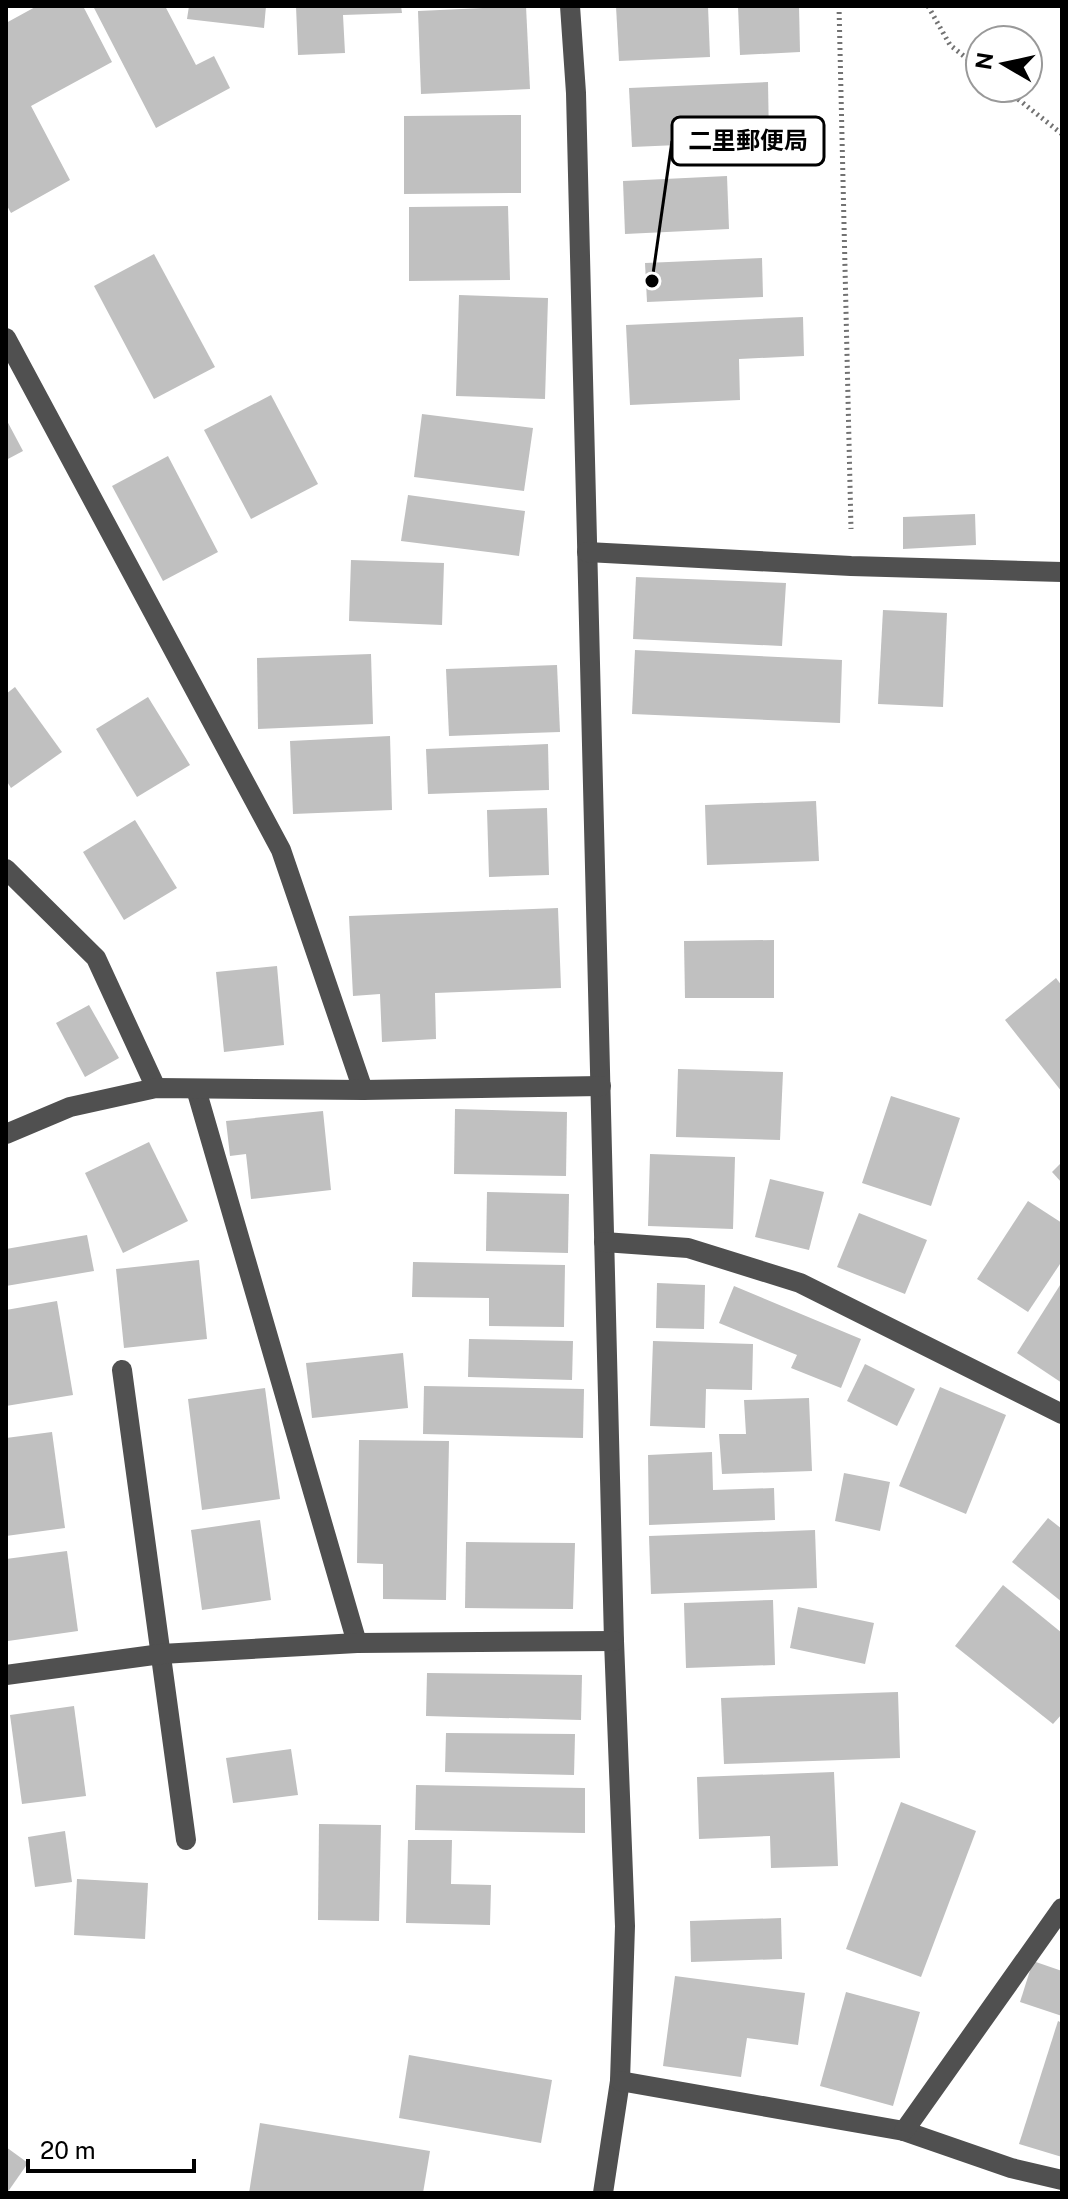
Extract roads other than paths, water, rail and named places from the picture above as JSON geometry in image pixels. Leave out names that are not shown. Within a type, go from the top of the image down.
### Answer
[{"type":"street","points":[[570,6],[576,93],[614,1641],[625,1926],[620,2081],[603,2193]]},
{"type":"street","points":[[6,338],[281,850],[363,1090]]},
{"type":"street","points":[[587,552],[851,566],[1062,572]]},
{"type":"street","points":[[6,869],[96,958],[156,1088]]},
{"type":"street","points":[[6,1134],[70,1107],[156,1088],[363,1090],[601,1086]]},
{"type":"street","points":[[196,1089],[357,1643]]},
{"type":"street","points":[[604,1242],[688,1248],[800,1283],[1062,1414]]},
{"type":"street","points":[[122,1370],[186,1840]]},
{"type":"street","points":[[6,1675],[161,1654],[357,1643],[614,1641]]},
{"type":"street","points":[[904,2131],[1062,1908]]},
{"type":"street","points":[[620,2081],[904,2131],[1011,2168],[1062,2180]]},
{"type":"place","name":"二里郵便局","points":[[652,281]]}]
